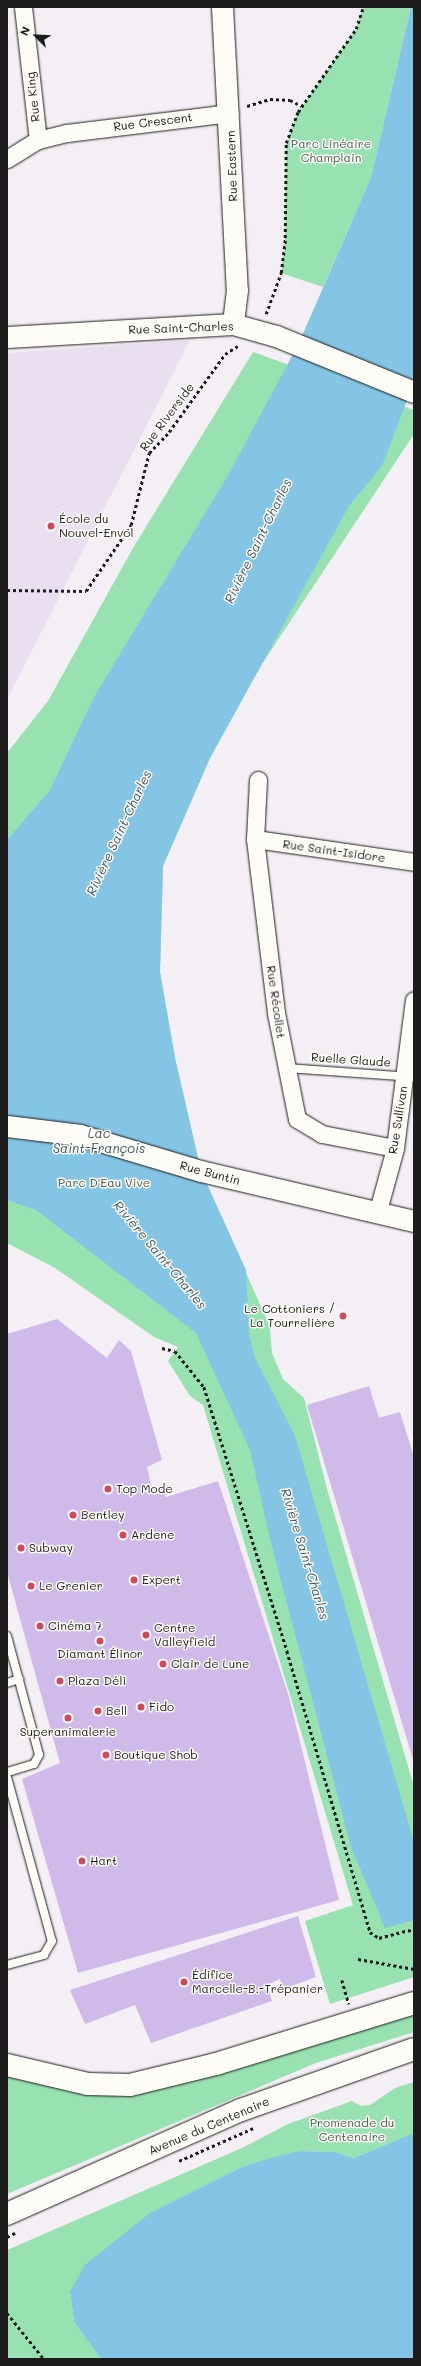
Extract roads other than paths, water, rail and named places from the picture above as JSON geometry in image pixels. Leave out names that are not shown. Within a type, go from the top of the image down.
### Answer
[{"type":"main road","points":[[7,2065],[88,2084],[130,2085],[216,2064],[414,2003]]},
{"type":"main road","name":"Avenue du Centenaire","points":[[7,2214],[241,2110],[414,2048]]},
{"type":"street","name":"Rue King","points":[[23,7],[38,140]]},
{"type":"street","name":"Rue Eastern","points":[[222,7],[230,113],[237,290],[233,324]]},
{"type":"street","name":"Rue Crescent","points":[[7,159],[38,140],[67,133],[230,113]]},
{"type":"street","name":"Rue Saint-Charles","points":[[7,337],[233,324],[268,333],[414,392]]},
{"type":"street","name":"Rue Récollet","points":[[258,780],[255,839],[276,1013],[294,1111],[304,1126],[322,1134],[395,1148]]},
{"type":"street","name":"Rue Saint-Isidore","points":[[255,839],[414,862]]},
{"type":"street","name":"Rue Sullivan","points":[[377,1214],[395,1148],[409,1077],[414,1000]]},
{"type":"street","name":"Rue Buntin","points":[[7,1126],[80,1135],[201,1171],[377,1214],[414,1221]]},
{"type":"lane","name":"Ruelle Glaude","points":[[286,1068],[409,1077]]},
{"type":"lane","points":[[7,1636],[39,1754],[34,1764],[7,1772]]},
{"type":"lane","points":[[7,1683],[19,1679]]},
{"type":"lane","points":[[7,1777],[52,1941],[44,1955],[7,1965]]},
{"type":"water","name":"Lac Saint-François","points":[[411,7],[414,7],[414,382],[382,466],[349,506],[210,758],[163,866],[160,972],[175,1058],[201,1171],[246,1270],[249,1334],[255,1358],[295,1436],[414,1842],[414,1920],[385,1928],[351,1847],[270,1539],[250,1450],[196,1333],[36,1210],[7,1200],[7,840],[50,790],[94,697],[227,477],[299,343],[371,177]]},
{"type":"water","points":[[414,2133],[414,2359],[101,2359],[74,2322],[70,2292],[85,2265],[150,2213],[242,2167],[274,2157],[300,2151],[334,2152],[354,2158]]},
{"type":"place","name":"École du Nouvel-Envol","points":[[51,526]]},
{"type":"place","name":"Le Cottoniers / La Tourrelière","points":[[343,1316]]},
{"type":"place","name":"Top Mode","points":[[108,1489]]},
{"type":"place","name":"Bentley","points":[[73,1515]]},
{"type":"place","name":"Ardene","points":[[123,1535]]},
{"type":"place","name":"Subway","points":[[21,1548]]},
{"type":"place","name":"Expert","points":[[134,1580]]},
{"type":"place","name":"Le Grenier","points":[[31,1586]]},
{"type":"place","name":"Cinéma 7","points":[[40,1626]]},
{"type":"place","name":"Centre Valleyfield","points":[[146,1635]]},
{"type":"place","name":"Diamant Élinor","points":[[100,1641]]},
{"type":"place","name":"Clair de Lune","points":[[163,1664]]},
{"type":"place","name":"Plaza Déli","points":[[60,1681]]},
{"type":"place","name":"Fido","points":[[141,1707]]},
{"type":"place","name":"Bell","points":[[98,1711]]},
{"type":"place","name":"Superanimalerie","points":[[68,1718]]},
{"type":"place","name":"Boutique Shob","points":[[106,1755]]},
{"type":"place","name":"Hart","points":[[82,1861]]},
{"type":"place","name":"Édifice Marcelle-B.-Trépanier","points":[[184,1982]]},
{"type":"park label","name":"Parc Linéaire Champlain","points":[[331,151]]},
{"type":"park label","name":"Parc D'Eau Vive","points":[[104,1183]]},
{"type":"park label","name":"Promenade du Centenaire","points":[[352,2130]]},
{"type":"water label","name":"Rivière Saint-Charles","points":[[258,541]]},
{"type":"water label","name":"Rivière Saint-Charles","points":[[119,833]]},
{"type":"water label","name":"Rivière Saint-Charles","points":[[160,1255]]},
{"type":"water label","name":"Rivière Saint-Charles","points":[[305,1554]]}]
